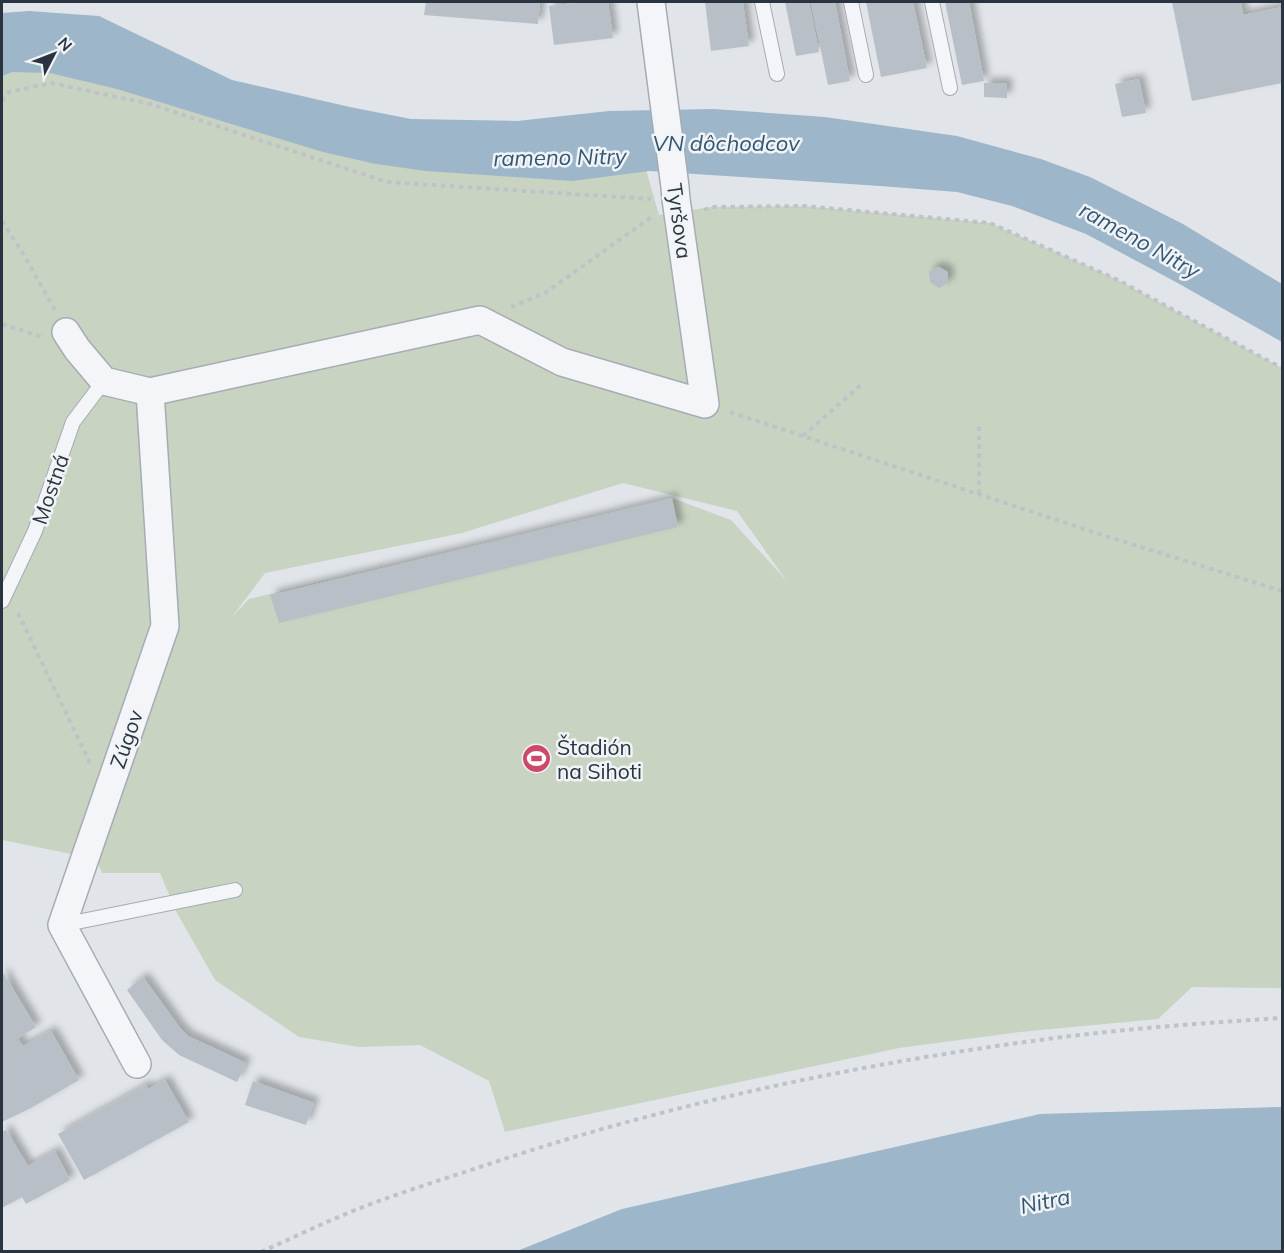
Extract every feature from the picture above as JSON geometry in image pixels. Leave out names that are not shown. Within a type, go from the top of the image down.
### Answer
[{"type":"street","name":"Tyršova","points":[[651,2],[705,404]]},
{"type":"street","points":[[66,332],[104,381],[150,392],[480,320],[562,362],[705,404]]},
{"type":"street","name":"Zúgov","points":[[62,925],[165,626],[150,392]]},
{"type":"street","points":[[62,925],[137,1064]]},
{"type":"lane","points":[[762,2],[777,75]]},
{"type":"lane","points":[[851,2],[866,75]]},
{"type":"lane","points":[[932,2],[950,88]]},
{"type":"lane","name":"Mostná","points":[[4,596],[35,531],[73,422],[104,381]]},
{"type":"lane","points":[[62,925],[235,890]]},
{"type":"path","points":[[2,101],[9,92],[51,83],[150,104],[387,182],[646,199],[711,207],[804,206],[990,223],[1116,279],[1282,368]]},
{"type":"path","points":[[480,320],[545,293],[677,202]]},
{"type":"path","points":[[2,222],[21,250],[66,332]]},
{"type":"path","points":[[802,436],[864,382]]},
{"type":"path","points":[[705,404],[1282,591]]},
{"type":"path","points":[[979,425],[979,494]]},
{"type":"path","points":[[4,596],[106,797]]},
{"type":"path","points":[[261,1251],[349,1213],[539,1147],[692,1104],[826,1074],[1042,1039],[1282,1018]]},
{"type":"green space","points":[[2,59],[386,136],[636,135],[659,215],[711,207],[804,206],[990,223],[1116,279],[1282,368],[1282,988],[1192,987],[1158,1019],[1020,1032],[899,1048],[505,1132],[489,1081],[420,1045],[359,1047],[299,1037],[215,980],[177,913],[160,873],[102,873],[96,859],[2,840]],"holes":[[[623,483],[737,511],[786,580],[731,520],[672,498],[249,599],[232,617],[265,573],[462,533]]]},
{"type":"water","name":"VN dôchodcov","points":[[29,11],[99,16],[232,80],[411,119],[517,121],[609,111],[714,109],[825,117],[957,136],[1041,159],[1090,177],[1183,224],[1282,284],[1282,342],[1086,234],[1012,206],[957,192],[649,171],[572,181],[426,171],[376,164],[323,152],[117,89],[50,73],[12,72],[2,76],[2,13]]},
{"type":"water","name":"Nitra","points":[[1282,1107],[1282,1251],[517,1251],[622,1209],[1040,1114]]},
{"type":"building","points":[[426,2],[540,2],[538,24],[424,15]]},
{"type":"building","points":[[608,2],[613,38],[554,45],[549,6]]},
{"type":"building","points":[[705,2],[743,2],[749,46],[711,51]]},
{"type":"building","points":[[785,2],[809,2],[819,52],[796,56]]},
{"type":"building","points":[[811,2],[835,2],[850,81],[828,85]]},
{"type":"building","points":[[866,2],[913,2],[927,68],[881,77]]},
{"type":"building","points":[[945,2],[969,2],[984,81],[962,85]]},
{"type":"building","points":[[1172,2],[1241,2],[1243,15],[1282,7],[1282,83],[1192,101]]},
{"type":"building","points":[[1139,79],[1146,113],[1122,117],[1115,84]]},
{"type":"building","points":[[984,83],[1007,83],[1007,98],[984,97]]},
{"type":"building","points":[[939,267],[948,272],[948,283],[939,288],[930,282],[929,271]]},
{"type":"building","points":[[672,498],[678,527],[279,623],[270,595]]},
{"type":"building","points":[[2,971],[36,1027],[18,1038],[20,1042],[23,1046],[51,1031],[79,1080],[2,1122]]},
{"type":"building","points":[[143,977],[188,1036],[246,1063],[237,1082],[179,1055],[162,1040],[127,990]]},
{"type":"building","points":[[165,1080],[189,1122],[84,1180],[58,1134],[146,1085],[148,1089]]},
{"type":"building","points":[[253,1081],[314,1103],[306,1125],[245,1105]]},
{"type":"building","points":[[6,1130],[28,1166],[55,1151],[70,1180],[26,1204],[22,1197],[2,1208],[2,1132]]},
{"type":"place","name":"Štadión na Sihoti","points":[[536,759]]},
{"type":"water label","name":"rameno Nitry","points":[[560,157]]},
{"type":"water label","name":"rameno Nitry","points":[[1140,240]]}]
